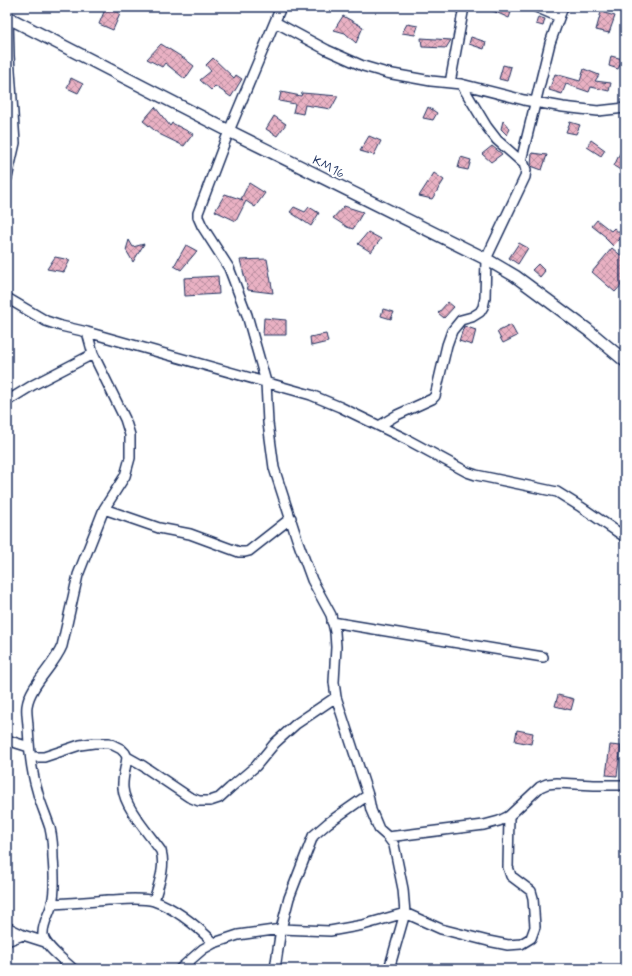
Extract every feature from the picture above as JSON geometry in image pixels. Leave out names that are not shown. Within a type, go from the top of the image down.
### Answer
[{"type":"street","points":[[281,7],[229,131],[198,213],[198,217],[202,226],[229,268],[246,315],[266,382],[268,423],[274,468],[312,580],[331,615],[335,632],[336,647],[334,682],[336,697],[368,795],[371,810],[379,829],[394,845],[399,864],[405,913],[389,969]]},
{"type":"street","points":[[450,83],[464,7]]},
{"type":"street","points":[[536,7],[559,16]]},
{"type":"street","points":[[521,161],[550,43],[563,7]]},
{"type":"street","points":[[7,178],[15,143],[8,56],[8,17]]},
{"type":"street","name":"KM16","points":[[8,17],[229,131],[486,259],[515,276],[588,330],[625,361]]},
{"type":"street","points":[[275,22],[327,50],[363,66],[387,73],[461,84],[536,102],[588,110],[625,108]]},
{"type":"street","points":[[379,426],[397,415],[432,399],[435,396],[452,330],[461,320],[472,317],[480,312],[483,307],[485,298],[486,259],[525,177],[526,170],[524,164],[497,140],[487,127],[461,84]]},
{"type":"street","points":[[7,298],[46,320],[61,326],[311,395],[379,426],[467,472],[557,492],[581,506],[625,537]]},
{"type":"street","points":[[45,942],[43,928],[46,916],[52,904],[52,843],[50,829],[37,791],[29,747],[27,711],[29,698],[61,650],[78,575],[104,509],[125,476],[130,458],[130,435],[125,419],[93,354],[87,332]]},
{"type":"street","points":[[7,401],[93,354]]},
{"type":"street","points":[[104,509],[159,528],[190,534],[239,552],[249,551],[291,518]]},
{"type":"street","points":[[332,622],[543,657]]},
{"type":"street","points":[[127,757],[189,797],[199,801],[210,801],[219,798],[256,766],[275,743],[296,724],[336,697]]},
{"type":"street","points":[[7,740],[29,747]]},
{"type":"street","points":[[31,757],[44,757],[80,745],[94,743],[109,743],[126,753],[127,757],[123,787],[125,798],[132,811],[161,851],[163,858],[162,870],[154,901]]},
{"type":"street","points":[[388,837],[484,825],[500,821],[509,816],[540,787],[547,784],[625,785]]},
{"type":"street","points":[[275,969],[281,929],[289,898],[313,836],[324,826],[368,795]]},
{"type":"street","points":[[180,969],[203,949],[214,943],[238,935],[281,929],[330,931],[362,925],[405,913],[441,929],[508,946],[521,944],[531,938],[536,928],[531,890],[511,876],[508,867],[509,816]]},
{"type":"street","points":[[52,904],[131,899],[154,901],[168,907],[185,918],[214,943]]},
{"type":"street","points":[[7,927],[45,942],[72,969]]},
{"type":"street","points":[[7,941],[23,934]]},
{"type":"building","points":[[106,7],[111,7],[120,14],[113,30],[99,24]]},
{"type":"building","points":[[484,7],[513,7],[509,18]]},
{"type":"building","points":[[601,12],[615,16],[609,33],[596,30]]},
{"type":"building","points":[[343,16],[363,27],[356,43],[345,33],[334,30]]},
{"type":"building","points":[[538,17],[545,19],[543,26],[536,24]]},
{"type":"building","points":[[407,24],[418,26],[415,35],[402,33]]},
{"type":"building","points":[[471,37],[486,42],[484,49],[469,44]]},
{"type":"building","points":[[421,38],[451,40],[446,48],[422,47]]},
{"type":"building","points":[[161,44],[194,66],[185,79],[165,63],[162,67],[147,59]]},
{"type":"building","points":[[611,56],[623,59],[618,69],[609,66]]},
{"type":"building","points":[[213,58],[234,78],[236,75],[242,79],[231,97],[215,86],[211,90],[200,80],[211,71],[206,65]]},
{"type":"building","points":[[503,65],[511,67],[507,81],[499,79]]},
{"type":"building","points":[[584,69],[599,75],[595,81],[611,83],[609,91],[591,87],[589,92],[566,84],[562,94],[549,90],[555,74],[580,81]]},
{"type":"building","points":[[71,78],[83,84],[78,93],[67,88]]},
{"type":"building","points":[[281,92],[301,96],[302,93],[338,96],[331,109],[305,105],[303,114],[293,112],[295,104],[279,101]]},
{"type":"building","points":[[155,107],[170,126],[172,123],[193,134],[184,146],[159,134],[143,121]]},
{"type":"building","points":[[428,107],[437,113],[433,120],[423,118]]},
{"type":"building","points":[[274,116],[286,124],[277,136],[266,129]]},
{"type":"building","points":[[503,121],[510,129],[507,135],[501,129]]},
{"type":"building","points":[[570,122],[580,125],[576,134],[566,132]]},
{"type":"building","points":[[369,136],[381,141],[374,155],[360,151]]},
{"type":"building","points":[[591,140],[605,150],[601,156],[587,147]]},
{"type":"building","points":[[625,142],[625,173],[614,166]]},
{"type":"building","points":[[492,146],[502,154],[491,162],[482,154]]},
{"type":"building","points":[[532,153],[547,155],[542,170],[531,166]]},
{"type":"building","points":[[461,157],[471,160],[468,170],[458,168]]},
{"type":"building","points":[[434,173],[444,180],[432,199],[419,196]]},
{"type":"building","points":[[249,183],[265,193],[255,207],[246,201],[236,221],[215,211],[225,194],[243,200],[241,199]]},
{"type":"building","points":[[344,206],[363,212],[353,229],[333,218]]},
{"type":"building","points":[[294,207],[305,212],[309,207],[319,213],[311,226],[290,212]]},
{"type":"building","points":[[597,220],[611,231],[614,228],[623,236],[613,246],[605,238],[606,237],[592,226]]},
{"type":"building","points":[[368,232],[381,239],[371,252],[358,244]]},
{"type":"building","points":[[129,240],[133,247],[144,244],[133,262],[126,250]]},
{"type":"building","points":[[519,243],[528,248],[518,264],[509,258]]},
{"type":"building","points":[[186,245],[197,251],[181,270],[174,266]]},
{"type":"building","points":[[612,248],[625,259],[625,281],[615,292],[592,272]]},
{"type":"building","points":[[55,257],[70,260],[64,272],[47,269]]},
{"type":"building","points":[[267,259],[273,293],[248,290],[240,260]]},
{"type":"building","points":[[538,264],[545,271],[540,277],[532,270]]},
{"type":"building","points":[[218,276],[219,294],[185,296],[184,278]]},
{"type":"building","points":[[448,302],[454,307],[444,318],[438,313]]},
{"type":"building","points":[[383,309],[394,312],[391,319],[381,316]]},
{"type":"building","points":[[264,318],[286,320],[286,335],[263,335]]},
{"type":"building","points":[[511,325],[517,336],[503,343],[497,332]]},
{"type":"building","points":[[464,326],[476,330],[472,345],[459,341]]},
{"type":"building","points":[[326,334],[328,342],[311,346],[310,337]]},
{"type":"building","points":[[558,695],[574,699],[571,710],[555,706]]},
{"type":"building","points":[[517,730],[533,733],[531,744],[515,741]]},
{"type":"building","points":[[610,745],[621,746],[617,776],[606,775]]}]
